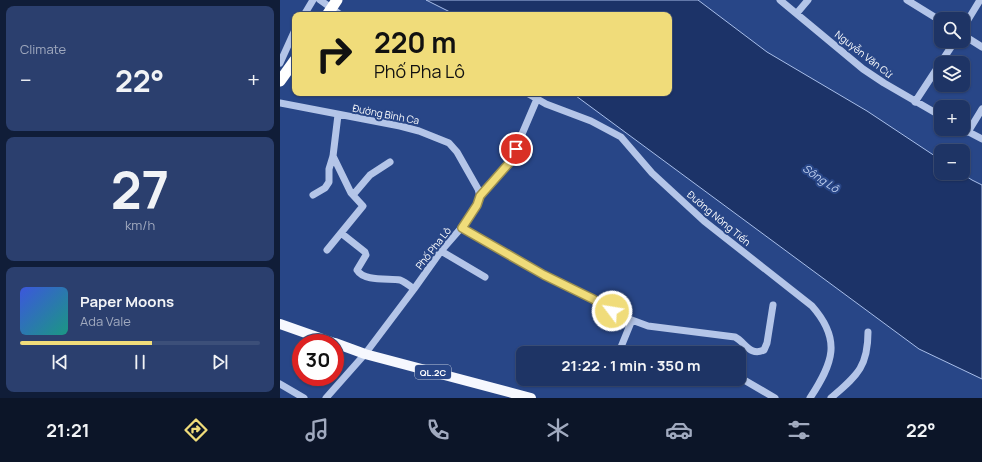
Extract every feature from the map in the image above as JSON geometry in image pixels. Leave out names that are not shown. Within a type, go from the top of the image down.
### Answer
[{"type":"highway","points":[[329,12],[337,0]]},
{"type":"highway","points":[[280,81],[292,64]]},
{"type":"main road","name":"QL.2C","points":[[280,324],[309,334]]},
{"type":"main road","name":"QL.2C","points":[[344,346],[365,354],[531,398]]},
{"type":"street","points":[[306,12],[313,0]]},
{"type":"street","points":[[320,0],[337,12]]},
{"type":"street","name":"Nguyễn Văn Cừ","points":[[780,0],[884,84],[934,112]]},
{"type":"street","points":[[797,13],[808,0]]},
{"type":"street","points":[[907,0],[934,17]]},
{"type":"street","points":[[970,16],[980,0]]},
{"type":"street","points":[[280,63],[292,37]]},
{"type":"street","points":[[970,39],[982,47]]},
{"type":"street","points":[[915,102],[950,48]]},
{"type":"street","name":"Đường Nông Tiến","points":[[532,96],[546,104],[591,121],[621,137],[652,173],[704,221],[812,306],[821,316],[828,329],[831,342],[827,370],[810,398]]},
{"type":"street","name":"Phố Pha Lô","points":[[326,398],[365,354],[441,251],[462,228],[477,205],[480,196],[510,162],[537,99]]},
{"type":"street","name":"Đường Bình Ca","points":[[280,103],[419,130],[448,143],[457,152],[478,189],[480,196]]},
{"type":"street","points":[[970,125],[982,109]]},
{"type":"street","points":[[313,195],[328,185],[329,169],[333,156],[338,115]]},
{"type":"street","points":[[970,132],[982,139]]},
{"type":"street","points":[[327,250],[364,206],[353,195],[333,156]]},
{"type":"street","points":[[353,195],[370,175],[390,162]]},
{"type":"street","points":[[462,228],[544,275],[593,299],[621,316],[648,326],[735,337],[750,350],[761,351],[764,350],[767,343],[773,305]]},
{"type":"street","points":[[341,233],[365,252],[366,255],[357,270],[358,273],[363,276],[373,278],[402,281],[414,289]]},
{"type":"street","points":[[441,251],[485,277]]},
{"type":"street","points":[[621,346],[632,320]]},
{"type":"street","points":[[831,398],[850,381],[859,370],[866,357],[868,348],[868,332]]},
{"type":"street","points":[[746,381],[775,398]]},
{"type":"street","points":[[280,384],[304,398]]},
{"type":"water","name":"Sông Lô","points":[[426,0],[698,0],[767,52],[867,111],[934,155],[934,180],[970,180],[970,179],[982,185],[982,379],[919,349],[576,96],[672,96],[672,12],[450,12]]},
{"type":"route","points":[[516,149],[510,162],[480,196],[477,205],[462,228],[544,275],[593,299],[612,311]]}]
